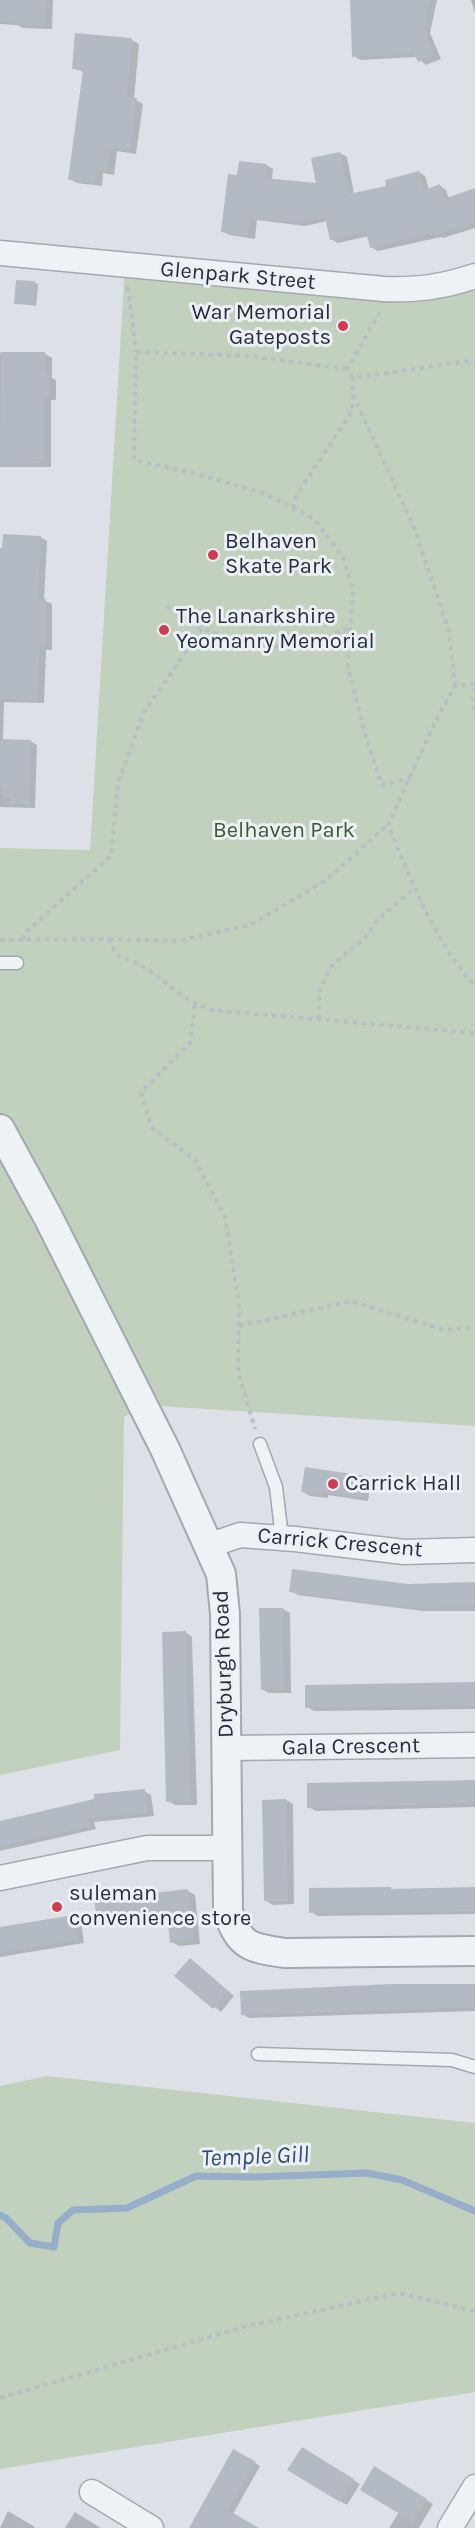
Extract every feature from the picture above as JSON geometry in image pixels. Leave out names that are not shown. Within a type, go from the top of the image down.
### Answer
[{"type":"street","name":"Glenpark Street","points":[[0,253],[384,290],[419,290],[445,286],[475,276]]},
{"type":"street","name":"Dryburgh Road","points":[[0,1129],[53,1227],[165,1449],[220,1574],[225,1614],[228,1912],[236,1933],[256,1949],[285,1953],[475,1951]]},
{"type":"street","name":"Carrick Crescent","points":[[208,1546],[240,1535],[404,1552],[475,1550]]},
{"type":"street","name":"Gala Crescent","points":[[228,1748],[475,1745]]},
{"type":"street","points":[[0,1878],[147,1848],[229,1848]]},
{"type":"street","points":[[450,2528],[475,2487]]},
{"type":"street","points":[[92,2492],[151,2528]]},
{"type":"lane","points":[[0,963],[17,963]]},
{"type":"lane","points":[[260,1444],[276,1487],[282,1538]]},
{"type":"lane","points":[[258,2054],[452,2060],[475,2067]]},
{"type":"path","points":[[125,265],[135,352],[134,460],[189,472],[263,493],[314,519],[343,557],[353,591],[348,667],[367,741],[382,785],[410,778]]},
{"type":"path","points":[[347,369],[379,316],[384,290]]},
{"type":"path","points":[[135,352],[250,356],[347,369],[353,378],[352,411],[296,496],[293,508]]},
{"type":"path","points":[[353,378],[475,360]]},
{"type":"path","points":[[0,940],[177,941],[250,925],[325,881],[388,825],[437,718],[455,686],[449,631],[414,527],[353,395]]},
{"type":"path","points":[[168,606],[202,629],[263,648],[314,642],[351,627]]},
{"type":"path","points":[[23,940],[25,933],[111,856],[118,783],[144,712],[202,629]]},
{"type":"path","points":[[455,686],[475,686],[473,698],[475,717]]},
{"type":"path","points":[[388,825],[414,889],[456,964],[475,986]]},
{"type":"path","points":[[319,1019],[319,992],[331,966],[365,938],[378,919],[414,889]]},
{"type":"path","points":[[108,939],[118,956],[132,960],[195,1005],[212,1010],[475,1033]]},
{"type":"path","points":[[195,1005],[190,1043],[141,1092],[151,1127],[195,1160],[225,1217],[239,1305],[238,1371],[260,1444]]},
{"type":"path","points":[[239,1326],[351,1301],[444,1330],[475,1327]]},
{"type":"path","points":[[0,2398],[247,2326],[399,2293],[475,2311]]},
{"type":"green space","name":"Belhaven Park","points":[[125,265],[298,282],[475,276],[475,1426],[143,1405],[124,1417],[120,1750],[0,1775],[0,848],[90,850]]},
{"type":"green space","points":[[47,2076],[475,2123],[475,2392],[0,2469],[0,2086]]},
{"type":"building","points":[[0,0],[46,0],[45,26],[15,25],[15,22],[0,21]]},
{"type":"building","points":[[350,0],[430,0],[424,28],[435,55],[418,62],[414,54],[352,57]]},
{"type":"building","points":[[75,33],[132,38],[127,97],[137,98],[130,151],[110,148],[107,172],[96,170],[95,183],[68,180],[83,70],[72,69]]},
{"type":"building","points":[[340,152],[349,194],[386,186],[385,180],[419,171],[424,190],[440,184],[444,199],[475,188],[475,223],[435,235],[435,233],[370,248],[366,232],[330,240],[325,217],[297,223],[250,218],[248,236],[221,232],[228,174],[237,175],[239,161],[267,164],[265,178],[316,183],[311,158]]},
{"type":"building","points":[[16,280],[35,281],[33,305],[14,304]]},
{"type":"building","points":[[1,352],[45,352],[45,375],[50,375],[49,397],[44,397],[44,463],[0,464]]},
{"type":"building","points":[[3,534],[41,536],[38,599],[46,599],[46,647],[40,647],[37,700],[0,699],[0,548],[2,548]]},
{"type":"building","points":[[0,739],[31,740],[29,805],[10,804],[10,798],[3,798],[3,788],[0,787]]},
{"type":"building","name":"Carrick Hall","points":[[305,1467],[365,1476],[361,1498],[321,1492],[321,1495],[301,1492]]},
{"type":"building","points":[[292,1569],[408,1584],[475,1582],[475,1606],[413,1608],[289,1592]]},
{"type":"building","points":[[259,1608],[283,1608],[284,1689],[261,1690]]},
{"type":"building","points":[[186,1631],[190,1801],[166,1802],[162,1632]]},
{"type":"building","points":[[475,1682],[475,1705],[305,1708],[305,1685]]},
{"type":"building","points":[[475,1780],[475,1803],[307,1808],[307,1783]]},
{"type":"building","points":[[145,1789],[147,1813],[88,1818],[90,1826],[0,1846],[0,1821],[94,1799],[94,1794]]},
{"type":"building","points":[[286,1799],[288,1901],[264,1901],[262,1800]]},
{"type":"building","points":[[391,1887],[391,1889],[475,1887],[475,1911],[309,1913],[309,1888]]},
{"type":"building","points":[[145,1889],[145,1894],[188,1889],[194,1940],[170,1943],[167,1911],[96,1918],[94,1894]]},
{"type":"building","points":[[74,1915],[78,1940],[0,1953],[0,1927]]},
{"type":"building","points":[[190,1958],[228,1991],[213,2009],[174,1976]]},
{"type":"building","points":[[392,1984],[475,1984],[475,2007],[241,2015],[240,1991]]},
{"type":"building","points":[[302,2447],[354,2479],[340,2502],[287,2470]]},
{"type":"building","points":[[233,2449],[256,2462],[228,2510],[259,2528],[189,2528]]},
{"type":"building","points":[[374,2466],[427,2499],[413,2522],[360,2490]]},
{"type":"waterway","name":"Temple Gill","points":[[0,2215],[6,2218],[30,2243],[54,2247],[58,2223],[73,2210],[127,2208],[196,2176],[254,2177],[367,2173],[402,2180],[475,2211]]},
{"type":"place","name":"War Memorial Gateposts","points":[[343,326]]},
{"type":"place","name":"Belhaven Skate Park","points":[[213,555]]},
{"type":"place","name":"The Lanarkshire Yeomanry Memorial","points":[[164,630]]},
{"type":"place","name":"Carrick Hall","points":[[333,1484]]},
{"type":"place","name":"suleman convenience store","points":[[57,1907]]}]
